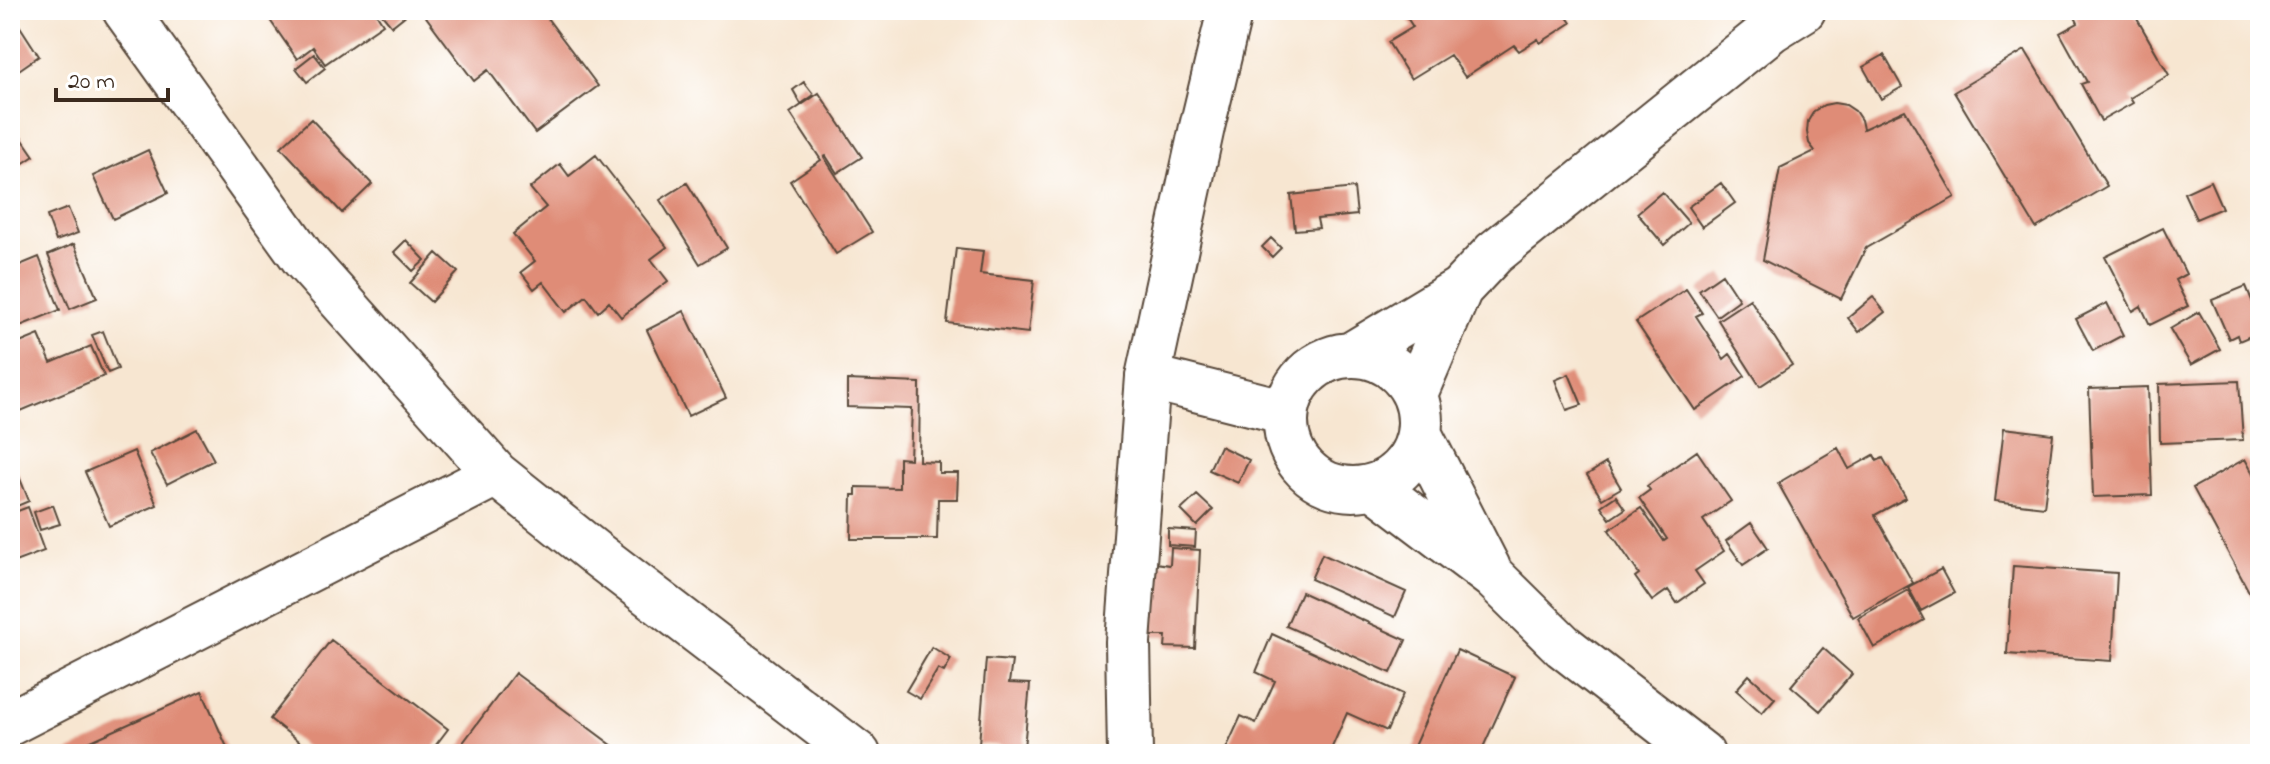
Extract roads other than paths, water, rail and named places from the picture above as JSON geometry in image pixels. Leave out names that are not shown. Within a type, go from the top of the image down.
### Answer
[{"type":"street","points":[[125,10],[303,258],[496,474],[858,754]]},
{"type":"street","points":[[1130,754],[1128,642],[1148,377],[1230,10]]},
{"type":"street","points":[[1352,354],[1460,289],[1494,253],[1759,39],[1803,10]]},
{"type":"street","points":[[1460,289],[1418,414],[1411,457],[1395,476],[1374,487],[1351,490],[1329,486],[1310,474],[1295,457],[1287,435],[1286,412],[1294,390],[1308,371],[1329,358],[1352,354],[1378,359],[1400,373],[1418,414],[1493,577]]},
{"type":"street","points":[[1148,377],[1286,412]]},
{"type":"street","points":[[10,723],[496,474]]},
{"type":"street","points":[[1374,487],[1493,577],[1563,646],[1702,754]]}]
